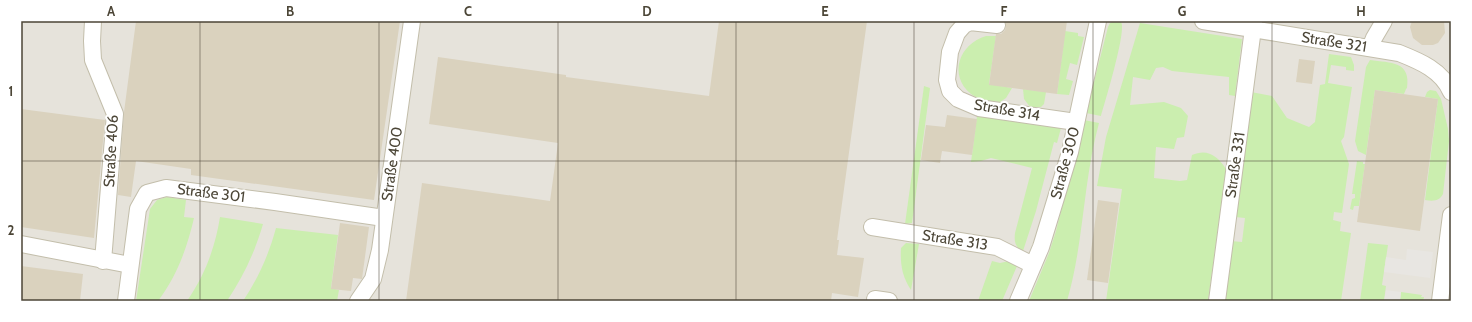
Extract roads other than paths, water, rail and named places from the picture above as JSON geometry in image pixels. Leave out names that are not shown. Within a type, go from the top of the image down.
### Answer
[{"type":"street","name":"Straße 406","points":[[94,21],[92,41],[93,60],[115,114],[103,261]]},
{"type":"street","name":"Straße 400","points":[[358,301],[373,279],[380,250],[412,21]]},
{"type":"street","name":"Straße 300","points":[[1018,301],[1041,247],[1070,152],[1098,21]]},
{"type":"street","name":"Straße 321","points":[[1203,21],[1254,25],[1399,53],[1420,62],[1437,73],[1451,92]]},
{"type":"street","points":[[1370,48],[1384,21]]},
{"type":"street","name":"Straße 314","points":[[997,25],[970,22],[964,25],[957,33],[950,52],[947,80],[950,91],[958,99],[979,108],[1076,122]]},
{"type":"street","name":"Straße 331","points":[[1217,301],[1254,25]]},
{"type":"street","name":"Straße 301","points":[[126,301],[138,209],[147,193],[166,188],[384,218]]},
{"type":"street","points":[[1440,301],[1451,215]]},
{"type":"street","name":"Straße 313","points":[[872,227],[997,247],[1033,265]]},
{"type":"street","points":[[21,244],[130,265]]}]
